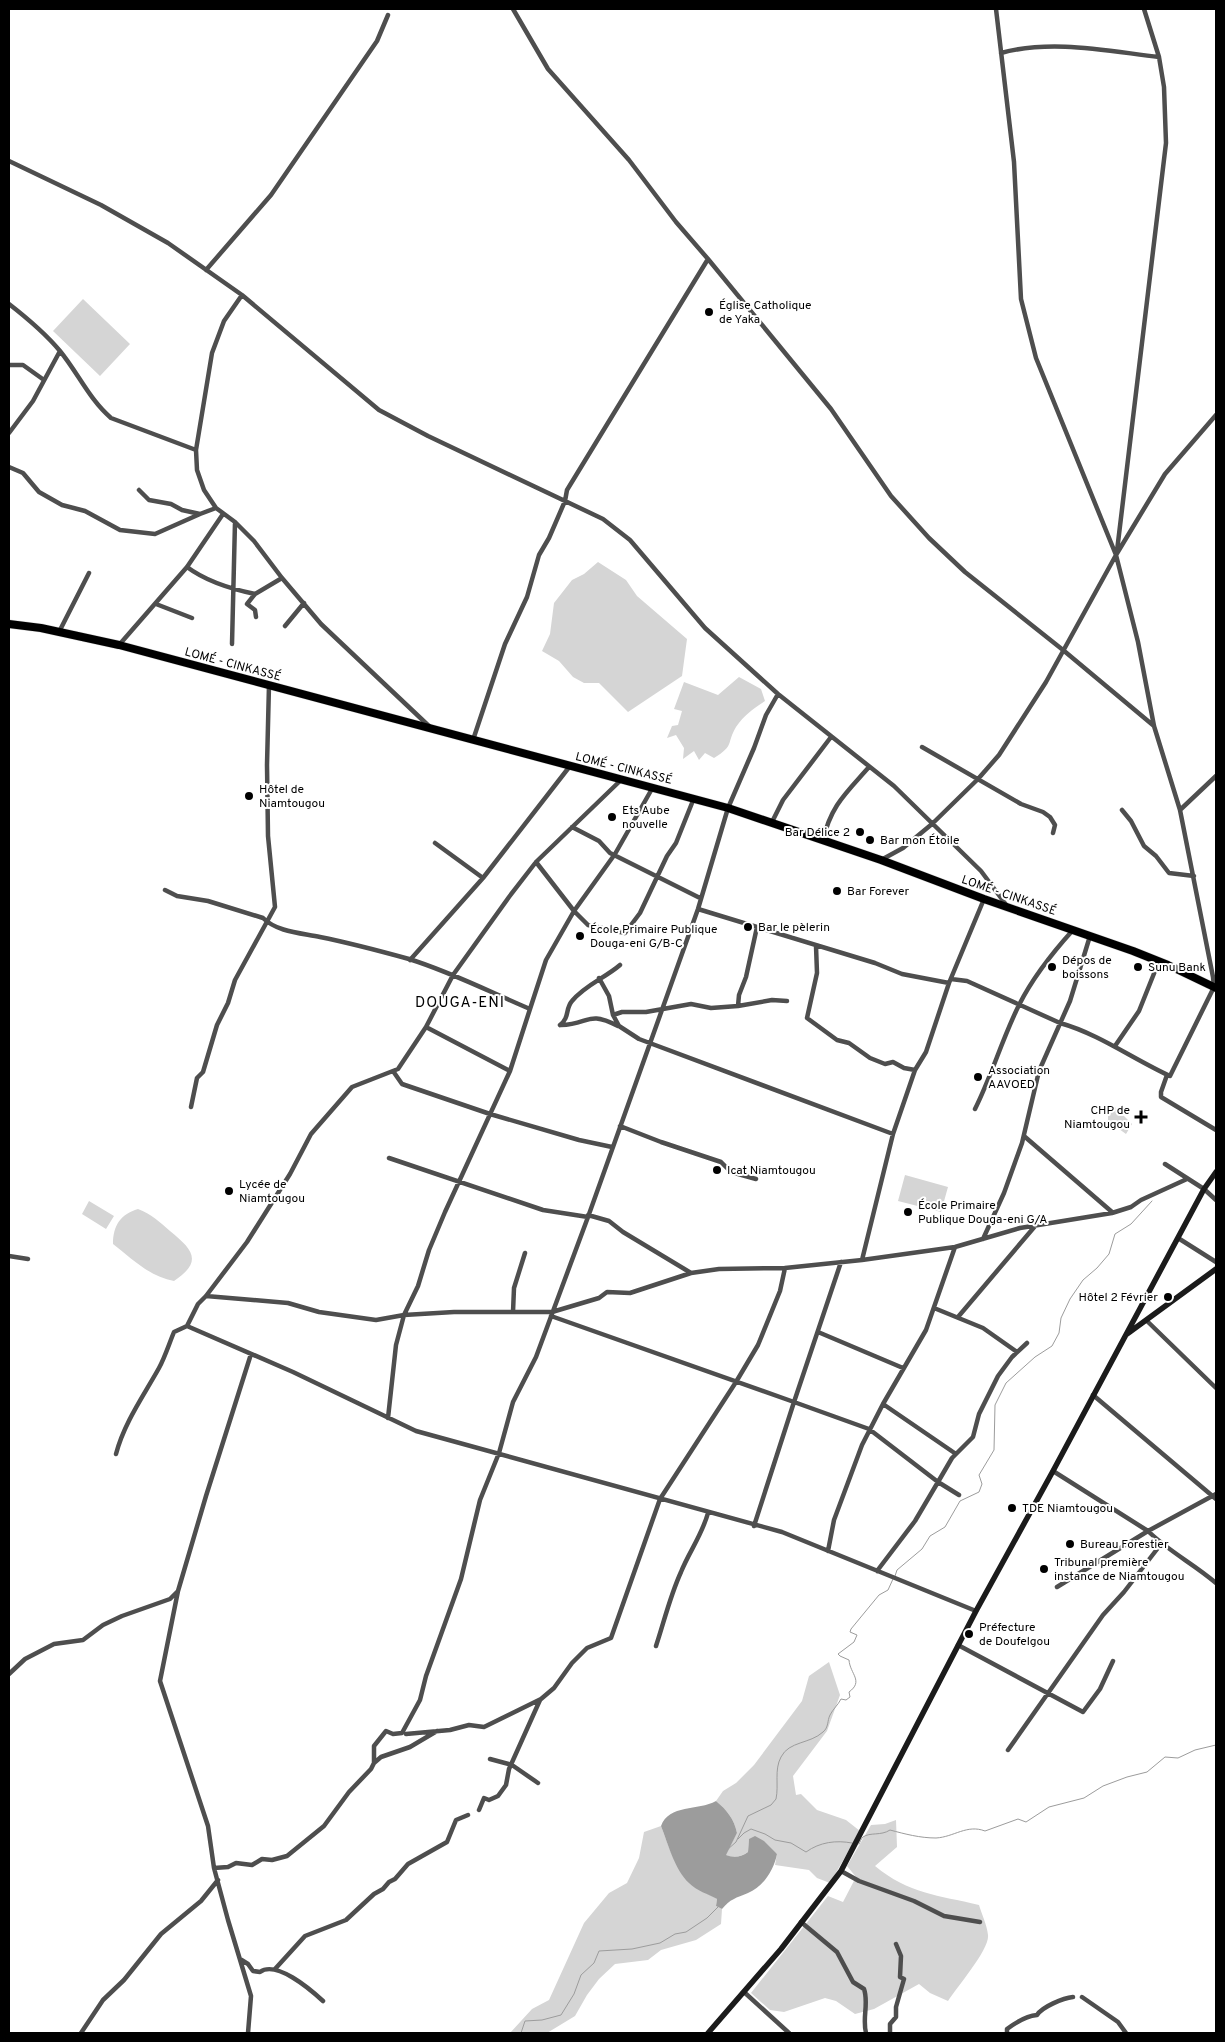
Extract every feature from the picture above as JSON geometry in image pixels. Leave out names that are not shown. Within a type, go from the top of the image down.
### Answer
[{"type":"highway","name":"LOMÉ - CINKASSÉ","points":[[9,624],[59,632],[119,646],[728,808],[881,860],[1159,961],[1215,988]]},
{"type":"main road","points":[[708,2033],[744,1992],[841,1871],[976,1611],[1204,1189],[1216,1172]]},
{"type":"main road","points":[[1127,1334],[1216,1269]]},
{"type":"street","points":[[513,9],[548,69],[628,160],[676,222],[831,409],[892,496],[917,524],[966,572],[1154,726]]},
{"type":"street","points":[[698,908],[876,963],[902,974],[931,981],[967,981],[1115,1046],[1140,1062],[1170,1076],[1215,988],[1180,810],[1154,726],[1138,642],[1116,555],[1036,358],[1021,299],[1014,162],[996,9]]},
{"type":"street","points":[[1116,555],[1166,143],[1164,87],[1159,57],[1144,9]]},
{"type":"street","points":[[206,270],[271,195],[377,41],[388,16]]},
{"type":"street","points":[[1001,53],[1016,49],[1065,46],[1159,57]]},
{"type":"street","points":[[9,161],[101,205],[168,243],[242,295],[379,410],[428,436],[603,519],[622,532],[705,628],[778,694],[894,786],[981,872],[1007,906]]},
{"type":"street","points":[[473,740],[505,644],[526,597],[539,555],[565,501],[567,490],[708,259]]},
{"type":"street","points":[[242,295],[224,321],[212,353],[196,450],[197,470],[204,490],[216,508],[235,522],[267,557],[321,624],[432,728]]},
{"type":"street","points":[[9,304],[32,322],[60,350],[100,409],[111,418],[196,450]]},
{"type":"street","points":[[9,433],[33,401],[60,350]]},
{"type":"street","points":[[9,366],[23,366],[44,380]]},
{"type":"street","points":[[881,860],[903,848],[932,824],[978,779],[999,755],[1046,682],[1116,555],[1165,474],[1216,415]]},
{"type":"street","points":[[9,467],[22,473],[39,492],[62,505],[85,511],[120,530],[156,534],[216,508]]},
{"type":"street","points":[[140,490],[148,500],[171,504],[182,510],[200,514]]},
{"type":"street","points":[[119,646],[186,567],[223,514]]},
{"type":"street","points":[[232,644],[235,522]]},
{"type":"street","points":[[186,567],[197,575],[233,590],[255,594]]},
{"type":"street","points":[[59,632],[89,573]]},
{"type":"street","points":[[256,617],[255,610],[247,604],[255,594],[282,578]]},
{"type":"street","points":[[285,626],[304,603]]},
{"type":"street","points":[[156,604],[192,618]]},
{"type":"street","points":[[191,1107],[197,1078],[203,1072],[217,1025],[228,1003],[235,980],[267,922],[275,903],[268,836],[269,685]]},
{"type":"street","points":[[374,1763],[374,1746],[386,1731],[393,1734],[402,1733],[420,1700],[426,1676],[461,1579],[480,1500],[499,1453],[513,1402],[536,1358],[588,1216],[660,1009],[698,908],[728,808],[766,715],[778,694]]},
{"type":"street","points":[[772,822],[783,800],[831,737]]},
{"type":"street","points":[[922,747],[1022,804],[1043,812],[1050,817],[1055,825],[1053,833]]},
{"type":"street","points":[[410,960],[483,878],[570,766]]},
{"type":"street","points":[[823,841],[829,815],[869,767]]},
{"type":"street","points":[[1180,810],[1216,776]]},
{"type":"street","points":[[116,1454],[119,1443],[146,1388],[160,1367],[174,1332],[188,1326],[198,1304],[247,1242],[290,1174],[310,1134],[352,1087],[398,1068],[426,1027],[453,975],[509,896],[536,862],[622,779]]},
{"type":"street","points":[[388,1418],[396,1345],[404,1315],[418,1286],[435,1235],[510,1072],[546,960],[574,912],[615,854],[653,787]]},
{"type":"street","points":[[536,862],[574,912],[588,925],[625,933],[640,913],[676,843],[694,798]]},
{"type":"street","points":[[1122,810],[1131,821],[1144,846],[1156,856],[1169,873],[1194,876]]},
{"type":"street","points":[[572,827],[599,841],[605,849],[700,898]]},
{"type":"street","points":[[435,844],[483,878]]},
{"type":"street","points":[[165,890],[178,896],[208,901],[263,918],[282,929],[335,940],[410,960],[453,975],[530,1009]]},
{"type":"street","points":[[862,1260],[893,1134],[915,1070],[926,1052],[950,981],[984,899]]},
{"type":"street","points":[[738,1006],[739,995],[746,977],[757,927]]},
{"type":"street","points":[[975,1108],[988,1083],[1020,1004],[1043,967],[1073,930]]},
{"type":"street","points":[[983,1238],[1004,1193],[1024,1136],[1039,1071],[1070,1001],[1090,936]]},
{"type":"street","points":[[816,946],[817,973],[807,1018],[837,1040],[849,1043],[870,1058],[885,1064],[893,1062],[904,1068],[915,1070]]},
{"type":"street","points":[[1115,1046],[1139,1011],[1159,961]]},
{"type":"street","points":[[620,965],[608,975],[599,978],[571,1002],[566,1020],[560,1025],[573,1024],[590,1017],[600,1018],[619,1026],[648,1043],[893,1134]]},
{"type":"street","points":[[599,978],[609,996],[613,1015],[619,1026]]},
{"type":"street","points":[[613,1015],[691,1004],[711,1008],[738,1006],[772,1000],[788,1001]]},
{"type":"street","points":[[426,1027],[510,1072]]},
{"type":"street","points":[[393,1071],[402,1084],[490,1114],[579,1140],[612,1146]]},
{"type":"street","points":[[1167,1075],[1161,1092],[1161,1098],[1216,1130]]},
{"type":"street","points":[[620,1126],[721,1162],[731,1172],[756,1179]]},
{"type":"street","points":[[1024,1136],[1112,1212]]},
{"type":"street","points":[[389,1158],[543,1210],[609,1221],[629,1236],[691,1273]]},
{"type":"street","points":[[1165,1164],[1204,1189],[1216,1200]]},
{"type":"street","points":[[552,1314],[599,1298],[607,1292],[630,1293],[691,1273],[718,1269],[785,1268],[862,1260],[955,1247],[1036,1225],[1131,1207],[1187,1179]]},
{"type":"street","points":[[958,1317],[1036,1225]]},
{"type":"street","points":[[1178,1238],[1216,1262]]},
{"type":"street","points":[[828,1551],[834,1520],[869,1429],[926,1330],[955,1247]]},
{"type":"street","points":[[513,1312],[514,1288],[524,1253]]},
{"type":"street","points":[[9,1256],[28,1259]]},
{"type":"street","points":[[754,1526],[841,1262]]},
{"type":"street","points":[[406,1734],[469,1725],[484,1727],[541,1699],[554,1688],[572,1663],[587,1648],[611,1638],[660,1499],[758,1345],[780,1292],[785,1268]]},
{"type":"street","points":[[206,1296],[288,1303],[319,1312],[376,1320],[404,1315],[454,1312],[552,1314],[869,1429],[938,1482],[959,1495]]},
{"type":"street","points":[[934,1308],[983,1328],[1017,1352]]},
{"type":"street","points":[[1147,1321],[1216,1388]]},
{"type":"street","points":[[188,1326],[293,1372],[416,1431],[754,1526],[782,1532],[976,1611]]},
{"type":"street","points":[[818,1332],[903,1368]]},
{"type":"street","points":[[877,1571],[915,1521],[956,1454],[973,1437],[979,1414],[998,1376],[1017,1352],[1027,1344]]},
{"type":"street","points":[[248,2033],[251,1996],[214,1868],[208,1826],[160,1681],[178,1592],[251,1354]]},
{"type":"street","points":[[1057,1587],[1148,1531],[1215,1496],[1093,1395]]},
{"type":"street","points":[[883,1404],[956,1454]]},
{"type":"street","points":[[1053,1471],[1148,1531],[1161,1544],[1205,1573],[1216,1583]]},
{"type":"street","points":[[656,1646],[674,1587],[704,1528],[708,1513]]},
{"type":"street","points":[[1008,1750],[1103,1615],[1130,1585],[1161,1544]]},
{"type":"street","points":[[9,1674],[25,1659],[54,1644],[83,1640],[103,1625],[122,1616],[170,1599],[178,1592]]},
{"type":"street","points":[[958,1645],[1083,1712],[1100,1689],[1113,1661]]},
{"type":"street","points":[[479,1810],[484,1798],[489,1800],[498,1796],[506,1785],[509,1769],[541,1699]]},
{"type":"street","points":[[214,1868],[228,1867],[236,1864],[252,1865],[262,1859],[272,1860],[287,1856],[324,1826],[349,1792],[380,1757],[410,1747],[438,1730]]},
{"type":"street","points":[[490,1759],[512,1765],[516,1770],[538,1783]]},
{"type":"street","points":[[275,1969],[305,1936],[346,1920],[374,1894],[395,1879],[408,1864],[447,1842],[456,1820],[468,1815]]},
{"type":"street","points":[[841,1871],[859,1882],[914,1901],[944,1916],[980,1922]]},
{"type":"street","points":[[81,2033],[86,2023],[104,2000],[124,1980],[161,1934],[201,1901],[218,1880]]},
{"type":"street","points":[[801,1922],[837,1952],[853,1982],[864,1989],[867,2002],[864,2017],[866,2033]]},
{"type":"street","points":[[890,2033],[892,2021],[896,2017],[896,2007],[904,1979],[900,1977],[901,1956],[896,1944]]},
{"type":"street","points":[[240,1959],[256,1972],[264,1969],[275,1969],[313,1991],[322,2001]]},
{"type":"street","points":[[744,1992],[789,2033]]},
{"type":"street","points":[[1007,2033],[1007,2029],[1014,2024],[1029,2016],[1037,2015],[1040,2011],[1054,2003],[1073,1997]]},
{"type":"street","points":[[1082,1997],[1118,2022],[1126,2033]]},
{"type":"shaded area","points":[[83,299],[130,344],[100,376],[53,331]]},
{"type":"shaded area","points":[[598,562],[626,580],[637,596],[687,639],[682,676],[628,712],[599,683],[584,683],[573,677],[559,661],[542,651],[550,634],[554,603],[572,580],[584,574]]},
{"type":"shaded area","points":[[739,677],[761,689],[765,701],[742,719],[733,733],[728,747],[721,754],[714,758],[705,753],[699,760],[694,751],[683,759],[684,748],[676,735],[667,738],[672,726],[678,725],[682,711],[674,709],[684,682],[718,695]]},
{"type":"shaded area","points":[[1114,1106],[1132,1124],[1126,1134],[1108,1121],[1108,1116]]},
{"type":"shaded area","points":[[905,1175],[948,1187],[941,1212],[898,1201]]},
{"type":"shaded area","points":[[89,1201],[114,1216],[106,1229],[82,1214]]},
{"type":"shaded area","points":[[138,1209],[159,1221],[178,1237],[192,1255],[189,1267],[174,1281],[157,1276],[113,1244],[113,1237],[119,1221],[127,1214]]},
{"type":"shaded area","points":[[829,1662],[840,1695],[827,1731],[793,1776],[796,1795],[801,1794],[817,1810],[846,1820],[860,1831],[830,1883],[817,1878],[809,1870],[775,1865],[777,1854],[749,1839],[748,1852],[737,1856],[725,1855],[737,1833],[730,1815],[716,1801],[723,1791],[736,1783],[754,1765],[802,1701],[809,1676]]},
{"type":"shaded area","points":[[716,1801],[730,1815],[737,1833],[726,1855],[737,1856],[746,1854],[748,1852],[749,1839],[755,1836],[764,1841],[777,1854],[770,1872],[758,1887],[731,1901],[722,1909],[716,1906],[717,1899],[695,1888],[684,1878],[672,1856],[661,1826],[670,1814]]},
{"type":"shaded area","points":[[896,1820],[897,1847],[875,1866],[912,1888],[937,1896],[979,1905],[988,1935],[979,1958],[948,2001],[930,1993],[919,1984],[874,2009],[855,2014],[836,2001],[825,1998],[784,2012],[770,2010],[751,1993],[828,1896],[843,1902],[856,1877],[847,1866],[871,1825],[885,1824]]},
{"type":"shaded area","points":[[661,1826],[670,1851],[680,1870],[695,1885],[717,1899],[716,1906],[722,1909],[721,1924],[696,1940],[661,1950],[648,1960],[615,1964],[599,1979],[575,2016],[547,2033],[510,2033],[532,2009],[549,2000],[584,1923],[609,1893],[627,1883],[639,1858],[644,1832]]},
{"type":"waterway","points":[[895,1576],[897,1570],[922,1549],[930,1536],[945,1527],[960,1501],[979,1492],[982,1484],[979,1475],[994,1450],[995,1405],[1006,1383],[1035,1357],[1052,1346],[1059,1333],[1061,1318],[1070,1299],[1083,1280],[1109,1254],[1115,1234],[1131,1224],[1152,1201]]},
{"type":"waterway","points":[[727,1850],[736,1842],[748,1816],[771,1805],[776,1799],[777,1772],[779,1762],[785,1752],[794,1745],[812,1739],[823,1732],[830,1715],[841,1699],[846,1700],[850,1697],[849,1692],[855,1684],[855,1677],[849,1660],[838,1654],[854,1642],[857,1635],[850,1632],[851,1629],[879,1595],[888,1590],[893,1579]]},
{"type":"waterway","points":[[859,1844],[862,1838],[866,1836],[890,1830],[918,1837],[936,1838],[972,1829],[985,1831],[1018,1819],[1026,1822],[1049,1807],[1084,1798],[1103,1786],[1147,1772],[1165,1757],[1178,1758],[1195,1750],[1216,1745]]},
{"type":"waterway","points":[[738,1839],[751,1829],[775,1840],[791,1843],[806,1852],[828,1843],[852,1843]]},
{"type":"waterway","points":[[521,2033],[525,2021],[542,2020],[561,2015],[574,1994],[581,1975],[594,1963],[599,1951],[632,1949],[660,1943],[675,1934],[686,1932],[707,1918],[718,1907]]},
{"type":"place","name":"Église Catholique de Yaka","points":[[709,312]]},
{"type":"place","name":"Hôtel de Niamtougou","points":[[249,796]]},
{"type":"place","name":"Ets Aube nouvelle","points":[[612,817]]},
{"type":"place","name":"Bar Délice 2","points":[[860,832]]},
{"type":"place","name":"Bar mon Étoile","points":[[870,840]]},
{"type":"place","name":"Bar Forever","points":[[837,891]]},
{"type":"place","name":"Bar le pèlerin","points":[[748,927]]},
{"type":"place","name":"École Primaire Publique Douga-eni G/B-C","points":[[580,936]]},
{"type":"place","name":"Dépos de boissons","points":[[1052,967]]},
{"type":"place","name":"Sunu Bank","points":[[1138,967]]},
{"type":"place","name":"Association AAVOED","points":[[978,1077]]},
{"type":"place","name":"CHP de Niamtougou","points":[[1141,1117]]},
{"type":"place","name":"Icat Niamtougou","points":[[717,1170]]},
{"type":"place","name":"Lycée de Niamtougou","points":[[229,1191]]},
{"type":"place","name":"École Primaire Publique Douga-eni G/A","points":[[908,1212]]},
{"type":"place","name":"Hôtel 2 Février","points":[[1168,1297]]},
{"type":"place","name":"TDE Niamtougou","points":[[1012,1508]]},
{"type":"place","name":"Bureau Forestier","points":[[1070,1544]]},
{"type":"place","name":"Tribunal première instance de Niamtougou","points":[[1044,1569]]},
{"type":"place","name":"Préfecture de Doufelgou","points":[[969,1634]]},
{"type":"district","name":"DOUGA-ENI","points":[[460,1002]]}]
